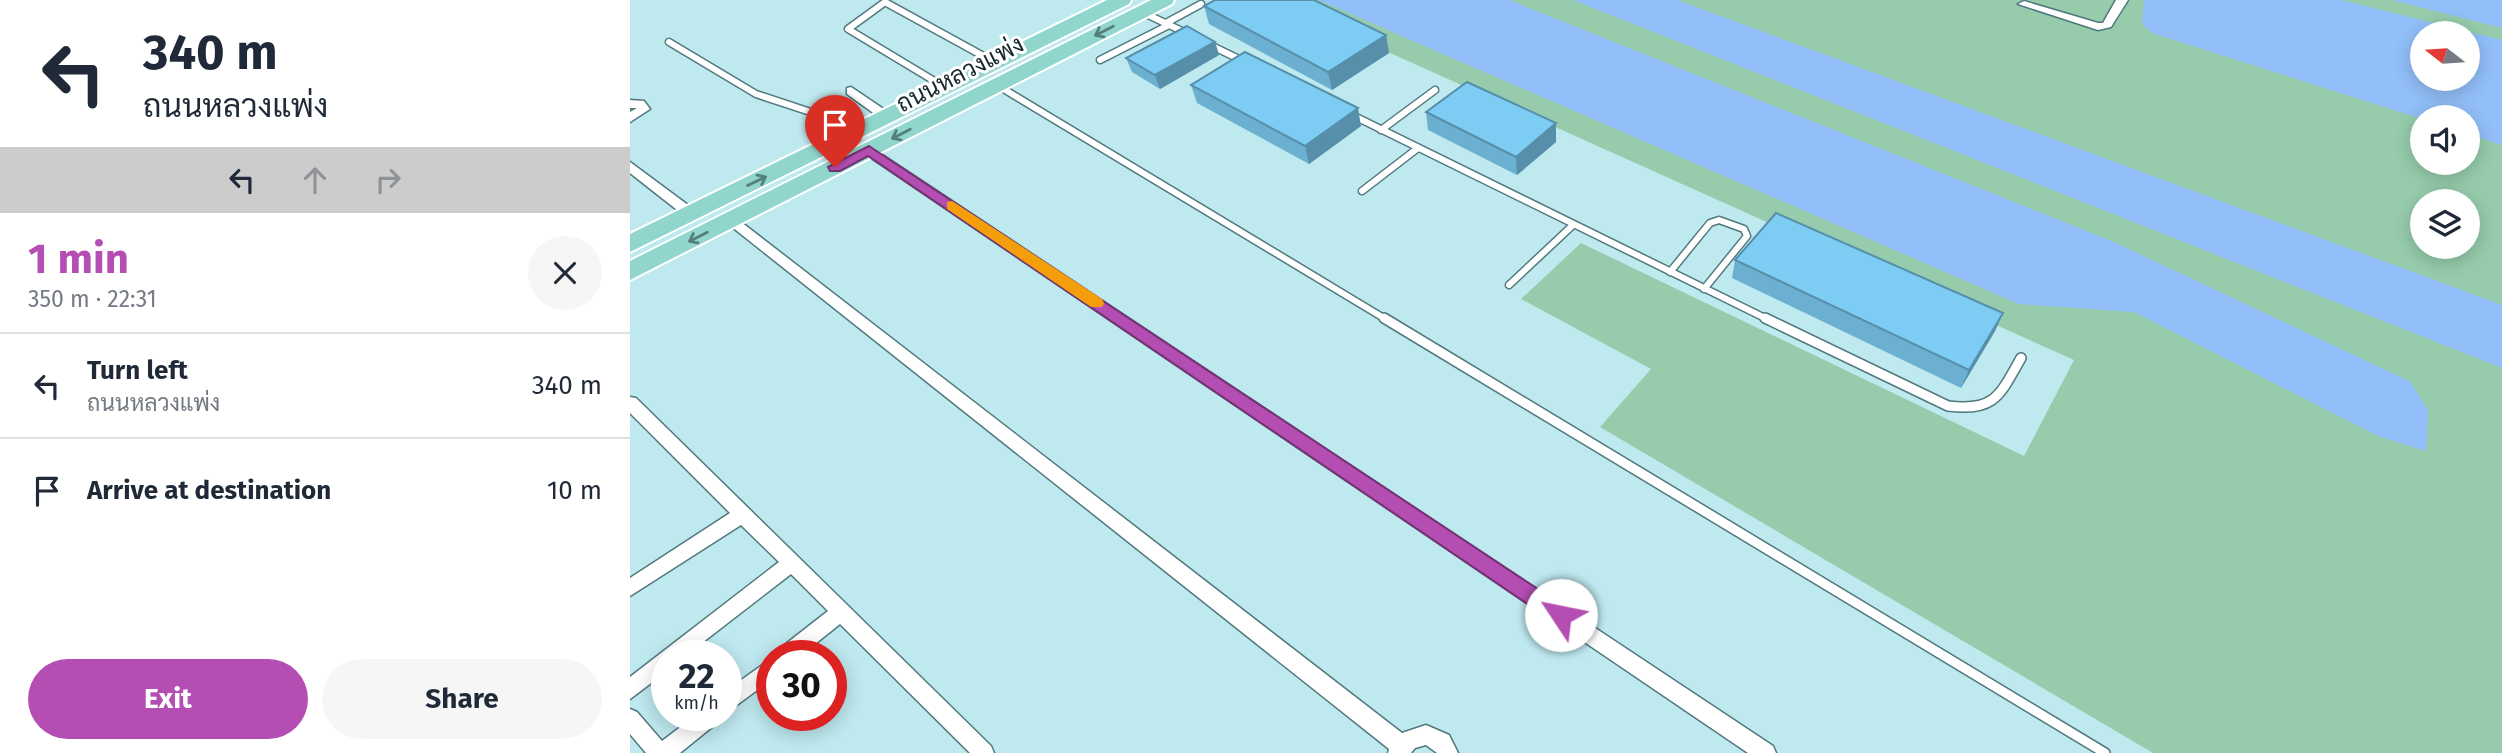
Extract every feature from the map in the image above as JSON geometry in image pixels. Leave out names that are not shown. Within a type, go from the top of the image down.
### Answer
[{"type":"main road","name":"ถนนหลวงแพ่ง","points":[[630,244],[1120,0]]},
{"type":"main road","name":"ถนนหลวงแพ่ง","points":[[630,271],[1165,0]]},
{"type":"street","points":[[2024,4],[2098,27],[2107,25],[2122,0]]},
{"type":"street","points":[[851,92],[887,117]]},
{"type":"street","points":[[630,104],[640,104],[644,109],[630,118]]},
{"type":"street","points":[[869,150],[1766,753]]},
{"type":"street","points":[[630,166],[691,214]]},
{"type":"street","points":[[732,220],[1400,750],[1409,740],[1426,735],[1442,742],[1448,753]]},
{"type":"street","points":[[630,402],[984,753]]},
{"type":"street","points":[[630,588],[743,514]]},
{"type":"street","points":[[691,640],[792,563]]},
{"type":"street","points":[[805,640],[841,612]]},
{"type":"street","points":[[630,689],[651,672]]},
{"type":"street","points":[[742,690],[756,680]]},
{"type":"street","points":[[630,719],[661,753],[690,731]]},
{"type":"lane","points":[[946,88],[848,29],[885,2],[996,63]]},
{"type":"lane","points":[[1100,60],[1201,4]]},
{"type":"lane","points":[[1142,12],[1193,37]]},
{"type":"lane","points":[[1169,37],[1181,31]]},
{"type":"lane","points":[[668,42],[756,93],[862,129]]},
{"type":"lane","points":[[1206,43],[1256,68]]},
{"type":"lane","points":[[997,85],[2105,753]]},
{"type":"lane","points":[[1381,130],[1435,90]]},
{"type":"lane","points":[[1344,111],[1948,406],[1973,410],[1987,407],[1998,396],[2021,358]]},
{"type":"lane","points":[[1362,191],[1418,148]]},
{"type":"lane","points":[[1670,272],[1710,223],[1718,219],[1744,229],[1747,236],[1704,289]]},
{"type":"lane","points":[[1509,285],[1573,225]]},
{"type":"green space","points":[[1272,0],[2502,0],[2502,753],[2153,753],[1600,427],[1651,369],[1521,299],[1581,243],[2024,456],[2074,360]]},
{"type":"water","points":[[1319,0],[1509,0],[2114,242],[2411,382],[2428,411],[2426,451],[2378,436],[2134,312],[2019,304]]},
{"type":"water","points":[[1573,0],[1677,0],[2502,305],[2502,368]]},
{"type":"water","points":[[2144,0],[2341,0],[2426,21],[2410,21],[2410,91],[2480,91],[2480,35],[2502,40],[2502,145],[2480,138],[2480,105],[2410,105],[2410,115],[2152,33],[2142,23]]},
{"type":"water","points":[[2392,0],[2502,0],[2502,28]]},
{"type":"building","points":[[1215,0],[1314,0],[1386,35],[1328,72],[1204,6]]},
{"type":"building","points":[[1187,26],[1215,42],[1155,75],[1126,58]]},
{"type":"building","points":[[1245,52],[1358,108],[1305,146],[1191,85]]},
{"type":"building","points":[[1467,82],[1556,123],[1516,157],[1426,112]]},
{"type":"building","points":[[1776,213],[2003,313],[1969,370],[1735,260]]},
{"type":"slow traffic","points":[[952,206],[1096,303]]},
{"type":"route","points":[[835,167],[869,150],[1561,615]]}]
